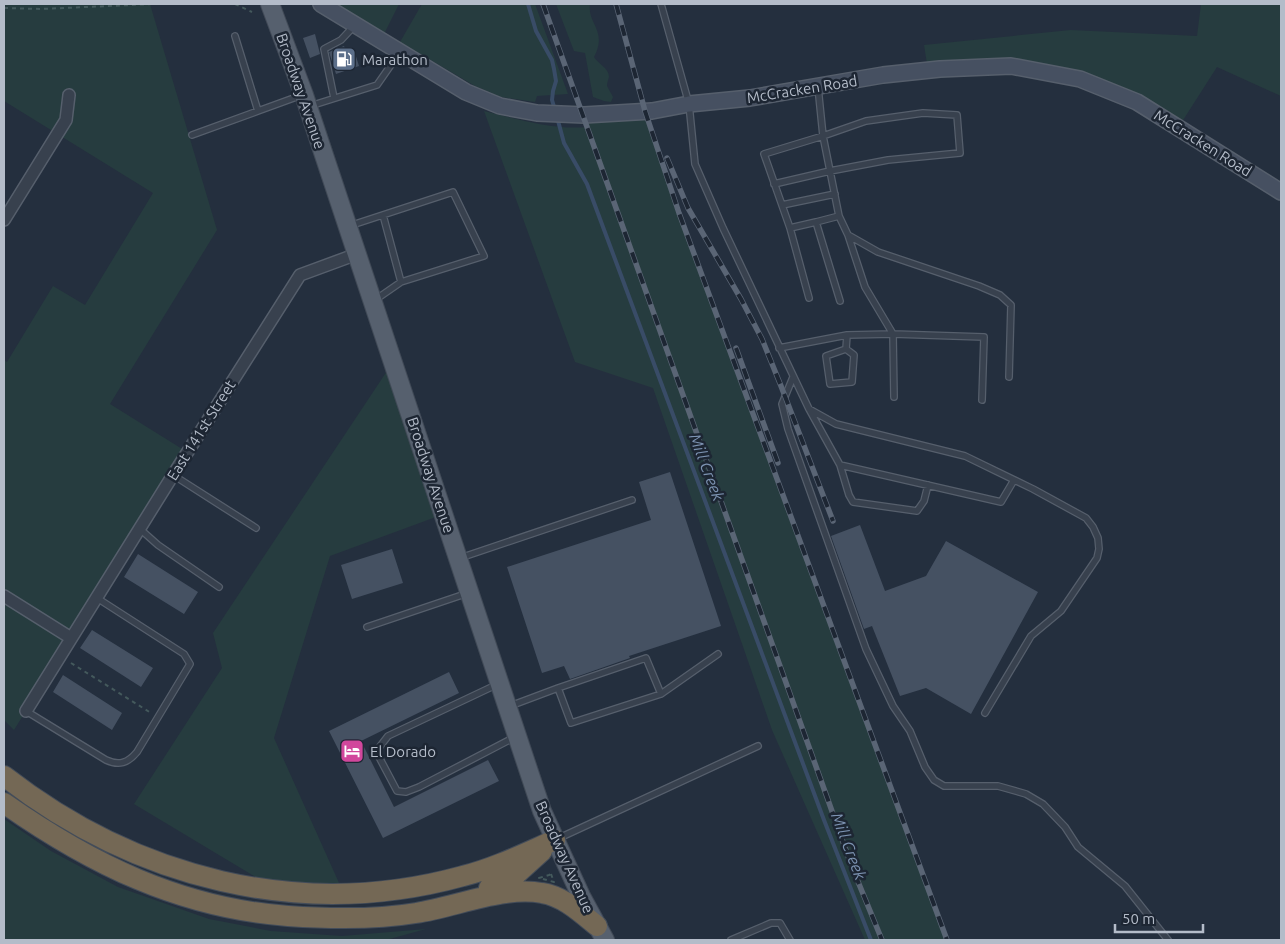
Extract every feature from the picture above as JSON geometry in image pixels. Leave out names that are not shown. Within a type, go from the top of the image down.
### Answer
[{"type":"highway","points":[[4,776],[57,814],[92,834],[133,853],[169,867],[209,879],[279,891],[314,894],[353,894],[422,885],[464,876],[509,860],[555,840]]},
{"type":"highway","points":[[4,803],[43,830],[115,870],[182,896],[216,904],[287,916],[384,917],[418,913],[510,892],[527,891],[544,893],[569,904],[601,933]]},
{"type":"highway","points":[[457,903],[511,879],[555,840]]},
{"type":"main road","name":"Broadway Avenue","points":[[270,4],[306,100],[542,811],[581,896],[601,933]]},
{"type":"street","name":"McCracken Road","points":[[321,4],[454,85],[500,106],[537,113],[576,114],[652,111],[689,104],[750,98],[818,85],[940,69],[1011,66],[1080,79],[1137,102],[1281,192]]},
{"type":"street","points":[[4,220],[66,120],[69,95]]},
{"type":"street","name":"East 141st Street","points":[[26,711],[300,275],[357,254]]},
{"type":"street","points":[[4,596],[71,638]]},
{"type":"lane","points":[[662,4],[689,104],[695,164],[808,409],[840,465],[849,496],[853,502],[917,511],[924,501],[928,485]]},
{"type":"lane","points":[[334,98],[324,48],[341,40],[355,24]]},
{"type":"lane","points":[[235,36],[258,111]]},
{"type":"lane","points":[[192,135],[258,111],[306,100],[334,98],[377,85],[400,52]]},
{"type":"lane","points":[[818,85],[823,136],[839,216],[848,234],[865,287],[893,334],[894,397]]},
{"type":"lane","points":[[774,184],[830,170],[888,160],[960,153],[957,115],[923,113],[866,121],[764,154],[774,184],[790,228],[809,298]]},
{"type":"lane","points":[[348,226],[453,192],[484,256],[401,282],[373,301]]},
{"type":"lane","points":[[782,205],[835,194]]},
{"type":"lane","points":[[383,215],[401,282]]},
{"type":"lane","points":[[790,228],[839,216]]},
{"type":"lane","points":[[816,222],[840,301]]},
{"type":"lane","points":[[848,234],[878,252],[979,286],[1000,295],[1012,305],[1009,377]]},
{"type":"lane","points":[[779,348],[847,336],[893,334],[984,337],[982,400]]},
{"type":"lane","points":[[846,349],[847,336]]},
{"type":"lane","points":[[846,349],[854,355],[852,382],[830,384],[826,356],[846,349]]},
{"type":"lane","points":[[793,377],[782,404],[788,429],[866,649],[894,706],[910,732],[925,767],[934,780],[944,786],[998,786],[1026,794],[1043,804],[1065,828],[1078,847],[1125,886],[1168,940]]},
{"type":"lane","points":[[808,409],[836,424],[965,456],[1086,518],[1093,527],[1098,538],[1099,549],[1097,558],[1061,611],[1031,636],[985,713]]},
{"type":"lane","points":[[840,465],[1002,502],[1014,480]]},
{"type":"lane","points":[[173,475],[256,528]]},
{"type":"lane","points":[[458,558],[632,500]]},
{"type":"lane","points":[[140,529],[158,545],[219,587]]},
{"type":"lane","points":[[367,627],[470,592]]},
{"type":"lane","points":[[26,711],[116,765],[132,758],[158,717],[190,664],[188,660],[184,654],[96,598]]},
{"type":"lane","points":[[558,688],[571,723],[661,694],[718,654]]},
{"type":"lane","points":[[508,706],[646,658],[661,694]]},
{"type":"lane","points":[[500,683],[388,736],[378,748],[378,757],[397,790],[406,792],[517,736]]},
{"type":"lane","points":[[555,840],[758,746]]},
{"type":"lane","points":[[731,940],[771,923],[780,923],[790,940]]},
{"type":"path","points":[[4,8],[41,9],[154,4]]},
{"type":"path","points":[[235,4],[252,12]]},
{"type":"path","points":[[60,656],[158,717]]},
{"type":"green space","points":[[4,4],[150,4],[217,230],[110,404],[187,452],[14,730],[4,720],[4,360],[7,362],[53,286],[85,305],[153,193],[4,101]]},
{"type":"green space","points":[[334,4],[399,4],[384,34]]},
{"type":"green space","points":[[422,4],[535,4],[568,94],[537,96],[535,102],[501,97],[475,86],[400,42]]},
{"type":"green space","points":[[556,4],[590,4],[591,17],[599,40],[594,57],[609,74],[607,86],[613,97],[611,102],[593,97],[585,53],[574,51]]},
{"type":"green space","points":[[1201,4],[1281,4],[1281,96],[1217,67],[1178,128],[1137,102],[1011,66],[928,70],[924,45],[1071,30],[1197,36]]},
{"type":"green space","points":[[484,111],[535,123],[574,128],[587,127],[584,115],[645,111],[679,213],[735,367],[947,940],[865,940],[772,730],[653,388],[575,362]]},
{"type":"green space","points":[[393,362],[444,514],[330,556],[274,738],[344,894],[279,891],[134,804],[222,668],[213,633]]},
{"type":"green space","points":[[4,819],[51,851],[118,887],[209,919],[271,931],[342,936],[426,929],[386,940],[4,940]]},
{"type":"building","points":[[315,34],[320,54],[310,58],[303,38]]},
{"type":"building","name":"Marathon","points":[[344,46],[347,53],[354,50],[359,66],[336,74],[329,52]]},
{"type":"building","points":[[670,472],[721,626],[629,656],[630,658],[570,679],[564,666],[542,673],[507,567],[651,520],[639,482]]},
{"type":"building","points":[[860,525],[885,591],[926,576],[946,541],[1038,592],[971,714],[926,688],[900,696],[872,626],[864,629],[831,536]]},
{"type":"building","points":[[392,549],[403,583],[352,599],[341,565]]},
{"type":"building","points":[[138,554],[198,592],[184,614],[124,577]]},
{"type":"building","points":[[92,630],[153,668],[141,687],[80,648]]},
{"type":"building","name":"El Dorado","points":[[449,672],[459,693],[361,741],[394,807],[488,760],[499,781],[383,838],[329,731]]},
{"type":"building","points":[[63,675],[122,713],[112,730],[53,692]]},
{"type":"waterway","name":"Mill Creek","points":[[528,4],[536,31],[552,60],[556,81],[552,100],[555,110]]},
{"type":"waterway","name":"Mill Creek","points":[[557,117],[564,143],[587,184],[824,820],[871,940]]},
{"type":"railway","points":[[543,4],[852,867],[882,940]]},
{"type":"railway","points":[[616,4],[645,111],[679,213],[947,940]]},
{"type":"railway","points":[[667,158],[688,208],[762,339],[833,521]]},
{"type":"railway","points":[[736,348],[778,463]]},
{"type":"place","name":"Marathon","points":[[344,59]]},
{"type":"place","name":"El Dorado","points":[[352,751]]}]
